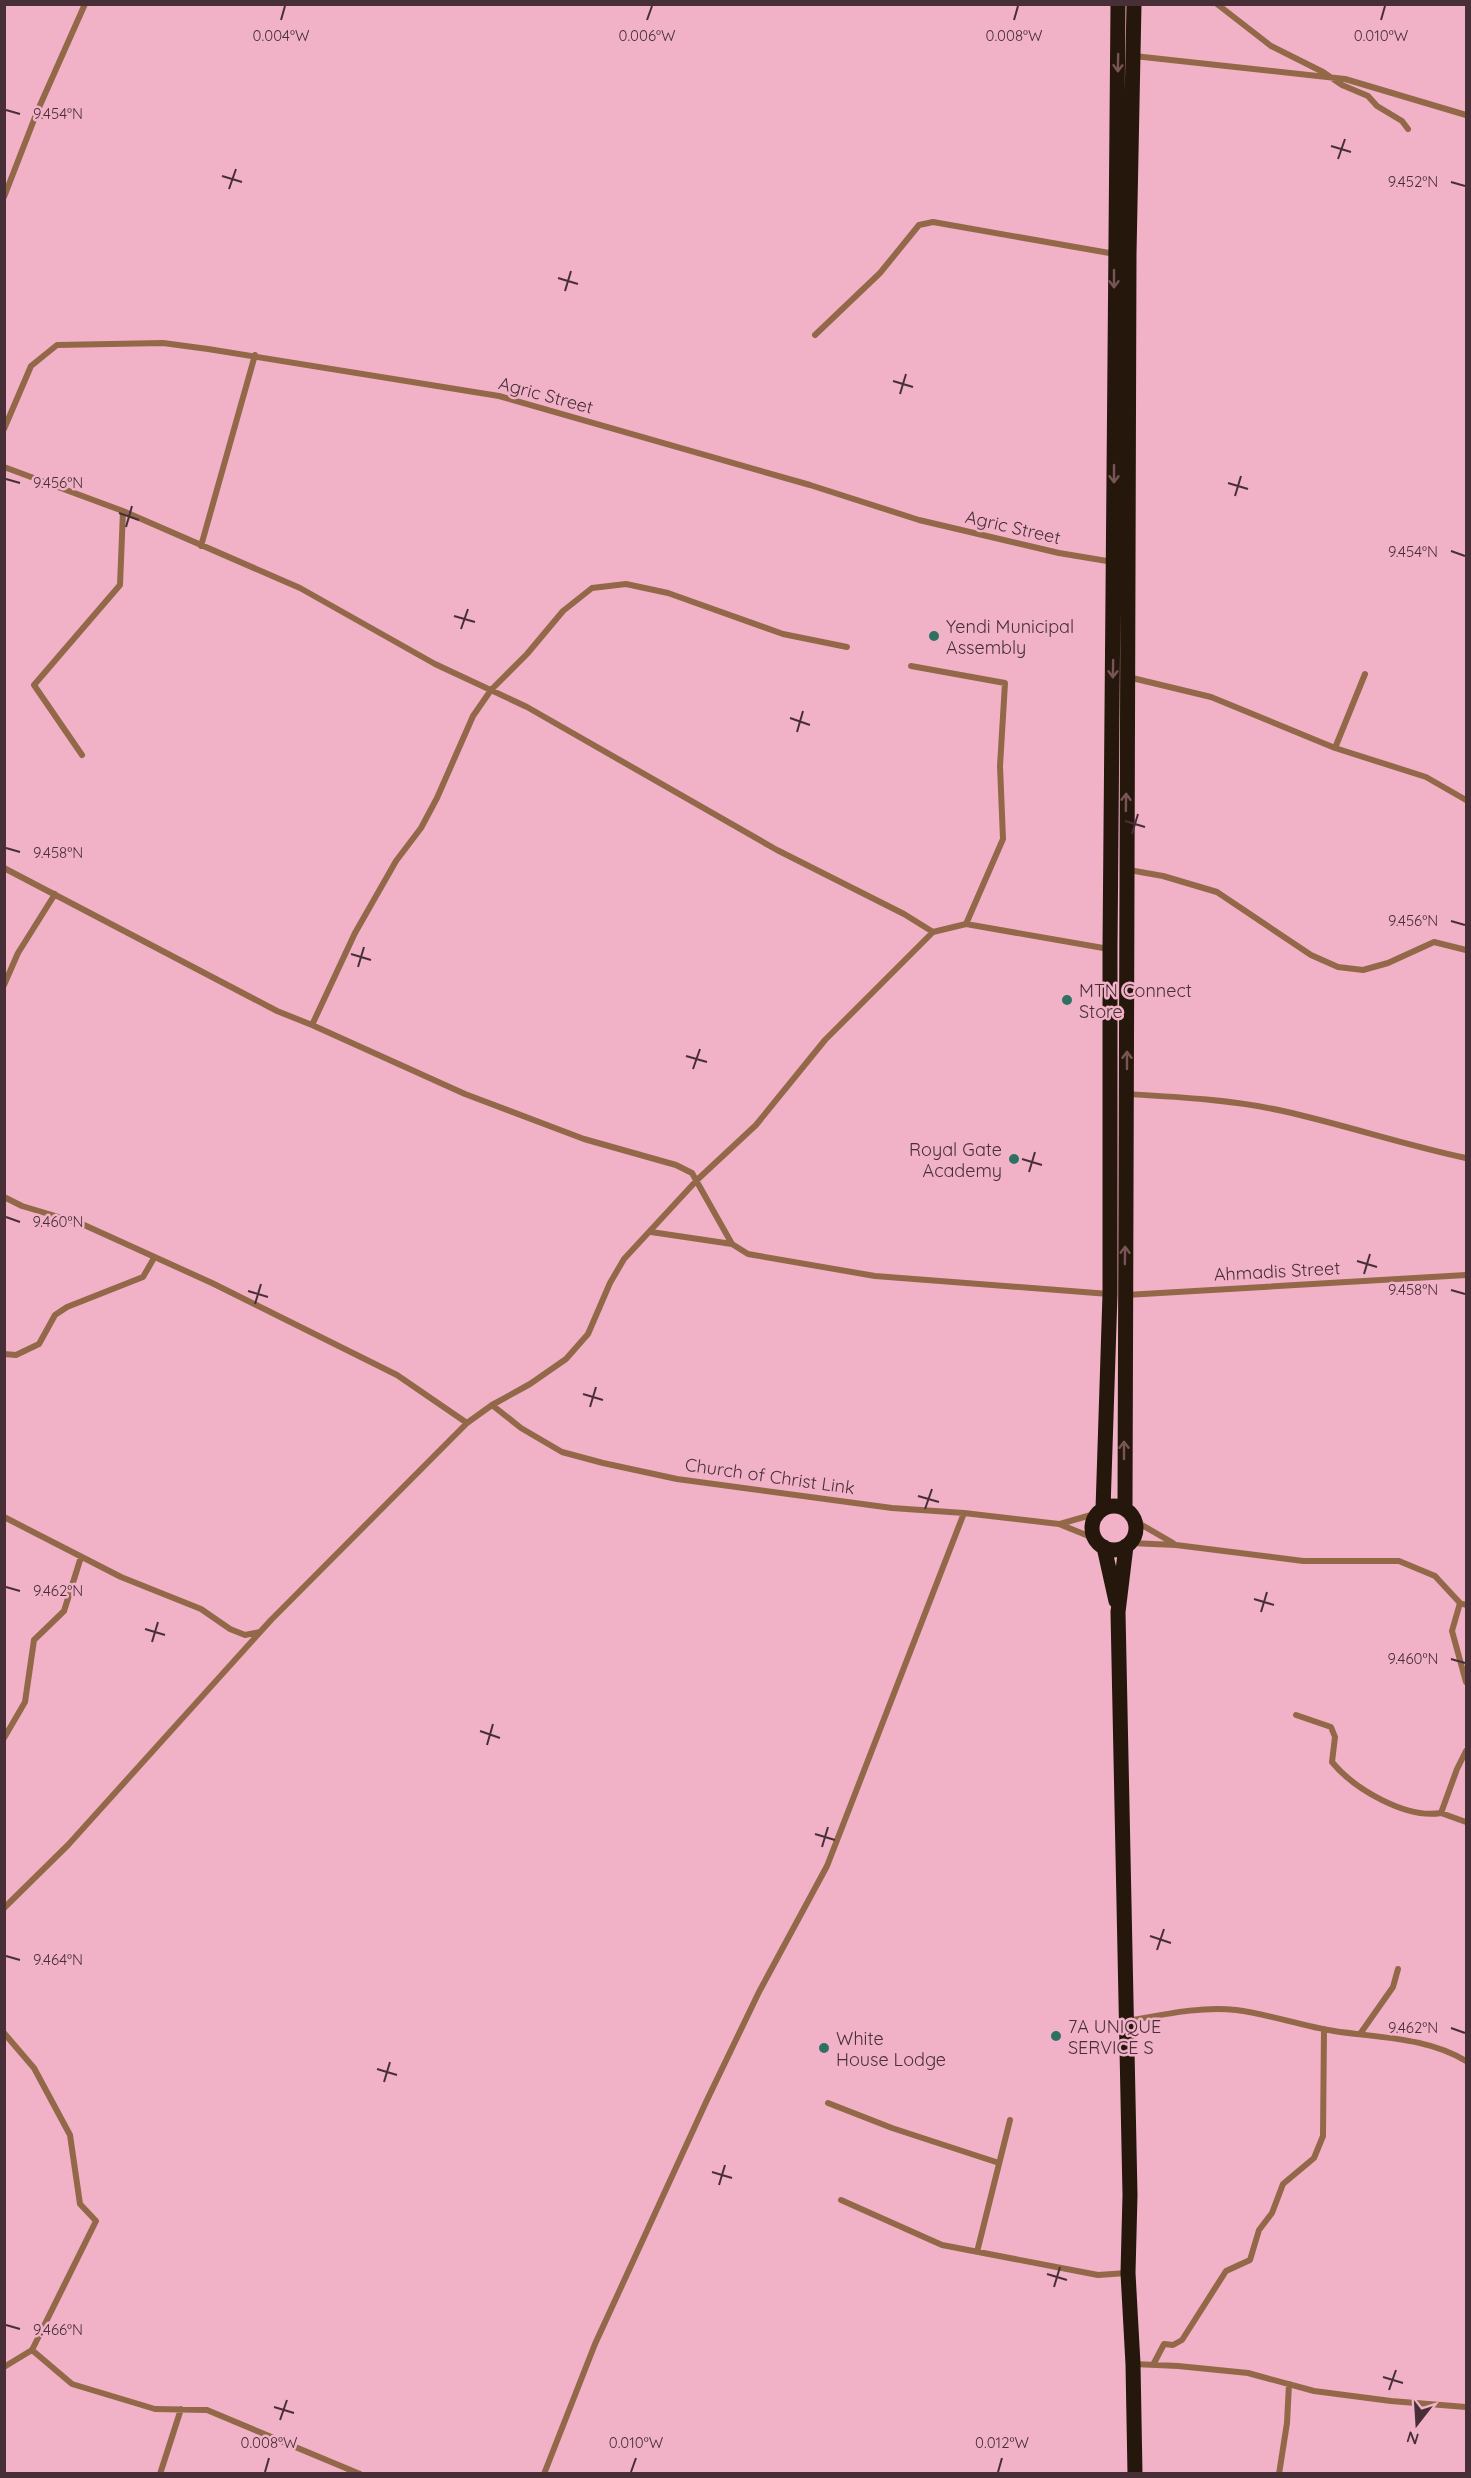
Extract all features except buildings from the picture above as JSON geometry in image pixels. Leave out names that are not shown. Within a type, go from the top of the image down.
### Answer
[{"type":"highway","points":[[1118,4],[1114,254],[1121,562],[1128,677],[1127,1094],[1117,1294],[1101,1511],[1092,1528],[1100,1543],[1118,1612]]},
{"type":"highway","points":[[1134,4],[1110,949],[1117,1294],[1125,1508],[1135,1521],[1136,1533],[1128,1544],[1118,1612],[1130,2195],[1128,2273],[1133,2364],[1134,2474]]},
{"type":"highway","points":[[1101,1511],[1114,1506],[1125,1508]]},
{"type":"highway","points":[[1100,1543],[1115,1549],[1128,1544]]},
{"type":"street","points":[[4,197],[37,112],[85,4]]},
{"type":"street","points":[[1217,4],[1271,46],[1323,72],[1329,78],[1368,96],[1377,106],[1402,121],[1408,129]]},
{"type":"street","points":[[1133,56],[1345,79],[1467,115]]},
{"type":"street","points":[[815,335],[880,273],[919,225],[933,222],[1114,254]]},
{"type":"street","name":"Agric Street","points":[[4,429],[31,366],[57,345],[163,344],[255,355],[414,384],[499,396],[810,485],[919,520],[1059,553],[1121,562]]},
{"type":"street","points":[[201,546],[255,355]]},
{"type":"street","points":[[4,467],[123,511],[300,588],[435,664],[527,707],[777,850],[904,914],[933,932]]},
{"type":"street","points":[[82,755],[34,685],[120,585],[123,511]]},
{"type":"street","points":[[312,1024],[355,933],[396,861],[421,828],[437,798],[473,716],[491,690],[527,654],[563,611],[592,588],[626,584],[668,593],[783,634],[847,647]]},
{"type":"street","points":[[911,666],[1005,684],[1000,766],[1003,839],[966,924]]},
{"type":"street","points":[[1335,748],[1365,674]]},
{"type":"street","points":[[1128,677],[1211,697],[1335,748],[1426,777],[1467,800]]},
{"type":"street","points":[[4,868],[277,1011],[312,1024],[465,1094],[584,1139],[676,1165],[692,1173],[732,1244]]},
{"type":"street","points":[[1126,869],[1164,876],[1217,892],[1311,955],[1338,968],[1363,970],[1388,963],[1434,942],[1467,950]]},
{"type":"street","points":[[4,985],[18,953],[56,894]]},
{"type":"street","points":[[5,1906],[68,1845],[261,1632],[467,1423],[566,1359],[588,1334],[610,1283],[624,1259],[697,1180],[756,1125],[825,1040],[933,932],[966,924],[1110,949]]},
{"type":"street","points":[[1127,1094],[1184,1097],[1282,1111],[1467,1158]]},
{"type":"street","points":[[4,1197],[22,1206],[82,1224],[212,1283],[397,1375],[467,1423]]},
{"type":"street","name":"Ahmadis Street","points":[[651,1232],[732,1244],[748,1254],[875,1276],[1117,1294],[1467,1275]]},
{"type":"street","points":[[4,1354],[16,1355],[39,1344],[55,1315],[66,1307],[143,1277],[154,1258]]},
{"type":"street","name":"Church of Christ Link","points":[[492,1406],[521,1428],[562,1452],[603,1463],[677,1479],[892,1508],[964,1513],[1059,1524],[1100,1543]]},
{"type":"street","name":"Church of Christ Link","points":[[1059,1524],[1101,1511]]},
{"type":"street","points":[[544,2474],[595,2344],[706,2100],[759,1992],[827,1866],[964,1513]]},
{"type":"street","points":[[4,1517],[121,1577],[201,1609],[230,1629],[245,1635],[261,1632]]},
{"type":"street","points":[[1135,1521],[1176,1545]]},
{"type":"street","points":[[1128,1544],[1176,1545],[1303,1561],[1399,1562],[1435,1576],[1463,1604],[1452,1630],[1467,1682]]},
{"type":"street","points":[[4,1738],[25,1702],[34,1640],[64,1611],[81,1557]]},
{"type":"street","points":[[1296,1714],[1331,1727],[1335,1737],[1332,1762],[1341,1773],[1363,1790],[1416,1813],[1427,1815],[1441,1813],[1467,1822]]},
{"type":"street","points":[[1441,1813],[1457,1768],[1467,1751]]},
{"type":"street","points":[[1360,2034],[1393,1987],[1398,1969]]},
{"type":"street","points":[[1126,2021],[1183,2012],[1235,2010],[1324,2029],[1396,2037],[1442,2050],[1467,2061]]},
{"type":"street","points":[[1153,2365],[1164,2344],[1173,2344],[1182,2340],[1226,2271],[1250,2260],[1259,2230],[1272,2213],[1283,2184],[1314,2158],[1323,2136],[1324,2029]]},
{"type":"street","points":[[4,2032],[34,2068],[70,2135],[80,2204],[96,2222],[32,2350],[4,2367]]},
{"type":"street","points":[[828,2103],[892,2128],[999,2163]]},
{"type":"street","points":[[977,2252],[1010,2120]]},
{"type":"street","points":[[841,2200],[942,2245],[1098,2275],[1128,2273]]},
{"type":"street","points":[[32,2350],[72,2384],[155,2409],[207,2410],[360,2474]]},
{"type":"street","points":[[1133,2364],[1248,2373],[1314,2391],[1391,2401],[1467,2407]]},
{"type":"street","points":[[1279,2474],[1287,2423],[1289,2384]]},
{"type":"street","points":[[160,2474],[181,2409]]},
{"type":"place","name":"Yendi Municipal Assembly","points":[[934,636]]},
{"type":"place","name":"MTN Connect Store","points":[[1067,1000]]},
{"type":"place","name":"Royal Gate Academy","points":[[1014,1159]]},
{"type":"place","name":"7A UNIQUE SERVICE S","points":[[1056,2036]]},
{"type":"place","name":"White House Lodge","points":[[824,2048]]}]
